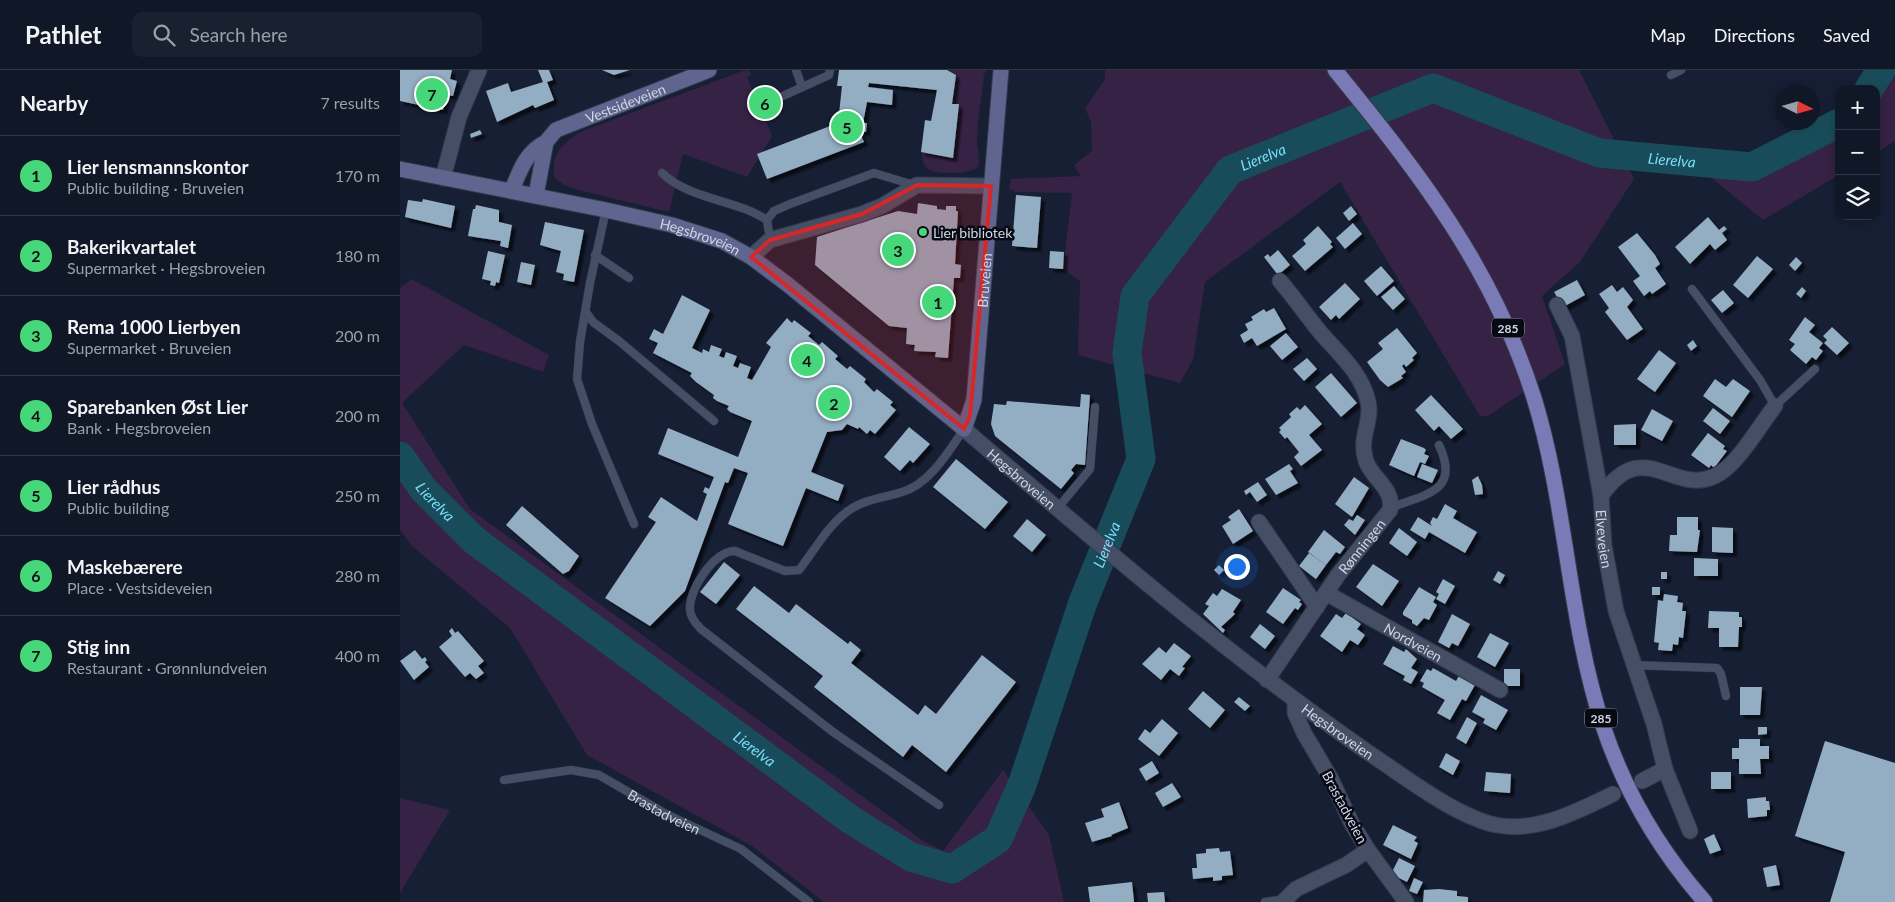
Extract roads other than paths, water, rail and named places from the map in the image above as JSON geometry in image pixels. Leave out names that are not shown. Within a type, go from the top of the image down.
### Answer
[{"type":"main road","name":"285","points":[[1338,73],[1412,167],[1466,246],[1497,305],[1527,377],[1547,447],[1591,681],[1613,753],[1624,780],[1650,828],[1669,857],[1705,902]]},
{"type":"street","points":[[443,178],[459,117],[479,70]]},
{"type":"street","name":"Vestsideveien","points":[[512,190],[524,161],[534,148],[546,142],[556,130],[566,124],[686,74],[709,70]]},
{"type":"street","name":"Bruveien","points":[[964,430],[974,400],[1001,70]]},
{"type":"street","points":[[536,195],[546,142]]},
{"type":"street","name":"Hegsbroveien","points":[[400,169],[536,195],[706,234],[750,257],[787,284],[1060,512],[1267,680],[1412,782],[1453,807],[1498,826],[1523,826],[1546,822],[1613,794]]},
{"type":"street","points":[[750,257],[770,240],[862,214],[882,206],[916,185],[991,186]]},
{"type":"street","name":"Rønningen","points":[[1267,680],[1326,594],[1390,508],[1392,501],[1388,492],[1367,464],[1364,454],[1362,438],[1369,412],[1364,389],[1347,361],[1280,281]]},
{"type":"street","name":"Elveveien","points":[[1558,306],[1572,336],[1601,496],[1609,579],[1616,611],[1632,665],[1654,724],[1665,769],[1690,831]]},
{"type":"street","points":[[1601,496],[1618,476],[1639,467],[1653,467],[1682,478],[1713,477],[1732,462],[1775,406]]},
{"type":"street","points":[[1259,522],[1317,607]]},
{"type":"street","name":"Nordveien","points":[[1326,594],[1500,690]]},
{"type":"street","name":"Brastadveien","points":[[1284,900],[1302,886],[1346,865],[1368,850],[1352,824],[1331,779],[1304,733],[1295,713],[1295,700]]},
{"type":"street","points":[[1642,781],[1665,769]]},
{"type":"street","points":[[1368,850],[1406,902]]},
{"type":"lane","points":[[796,70],[802,87]]},
{"type":"lane","points":[[774,100],[830,75],[830,70]]},
{"type":"lane","points":[[1671,75],[1681,70]]},
{"type":"lane","points":[[770,240],[768,220],[774,211],[790,204],[874,173],[916,185]]},
{"type":"lane","points":[[662,174],[673,184],[754,211],[768,220]]},
{"type":"lane","points":[[606,210],[596,255],[577,370],[581,395],[634,524]]},
{"type":"lane","points":[[596,255],[629,278]]},
{"type":"lane","points":[[1692,289],[1760,380],[1775,406],[1815,368]]},
{"type":"lane","points":[[586,312],[593,322],[641,358],[714,421]]},
{"type":"lane","points":[[1060,512],[1090,469],[1095,407]]},
{"type":"lane","points":[[939,805],[834,732],[701,629],[691,616],[690,608],[701,579],[720,554],[727,551],[735,551],[785,571],[799,570],[833,523],[850,509],[864,502],[901,493],[914,486],[936,466],[964,430]]},
{"type":"lane","points":[[1390,508],[1429,494],[1441,485],[1445,479],[1447,464],[1439,445]]},
{"type":"lane","points":[[1632,665],[1717,668],[1721,674],[1726,696]]},
{"type":"lane","name":"Brastadveien","points":[[504,780],[571,770],[599,775],[666,814],[741,849],[809,902]]},
{"type":"lane","points":[[1265,902],[1284,900]]},
{"type":"waterway","name":"Lierelva","points":[[1872,85],[1881,70]]},
{"type":"waterway","name":"Lierelva","points":[[400,456],[424,490],[474,540],[851,820],[911,857],[952,869],[998,839],[1022,785],[1083,602],[1141,459],[1127,353],[1135,296],[1230,170],[1433,88],[1599,153],[1752,167],[1835,125]]},
{"type":"place","name":"Stig inn","points":[[432,94]]},
{"type":"place","name":"Maskebærere","points":[[765,103]]},
{"type":"place","name":"Lier rådhus","points":[[847,127]]},
{"type":"place","name":"Lier bibliotek","points":[[923,232]]},
{"type":"place","name":"Rema 1000 Lierbyen","points":[[898,250]]},
{"type":"place","name":"Lier lensmannskontor","points":[[938,302]]},
{"type":"place","name":"Sparebanken Øst Lier","points":[[807,360]]},
{"type":"place","name":"Bakerikvartalet","points":[[834,403]]}]
